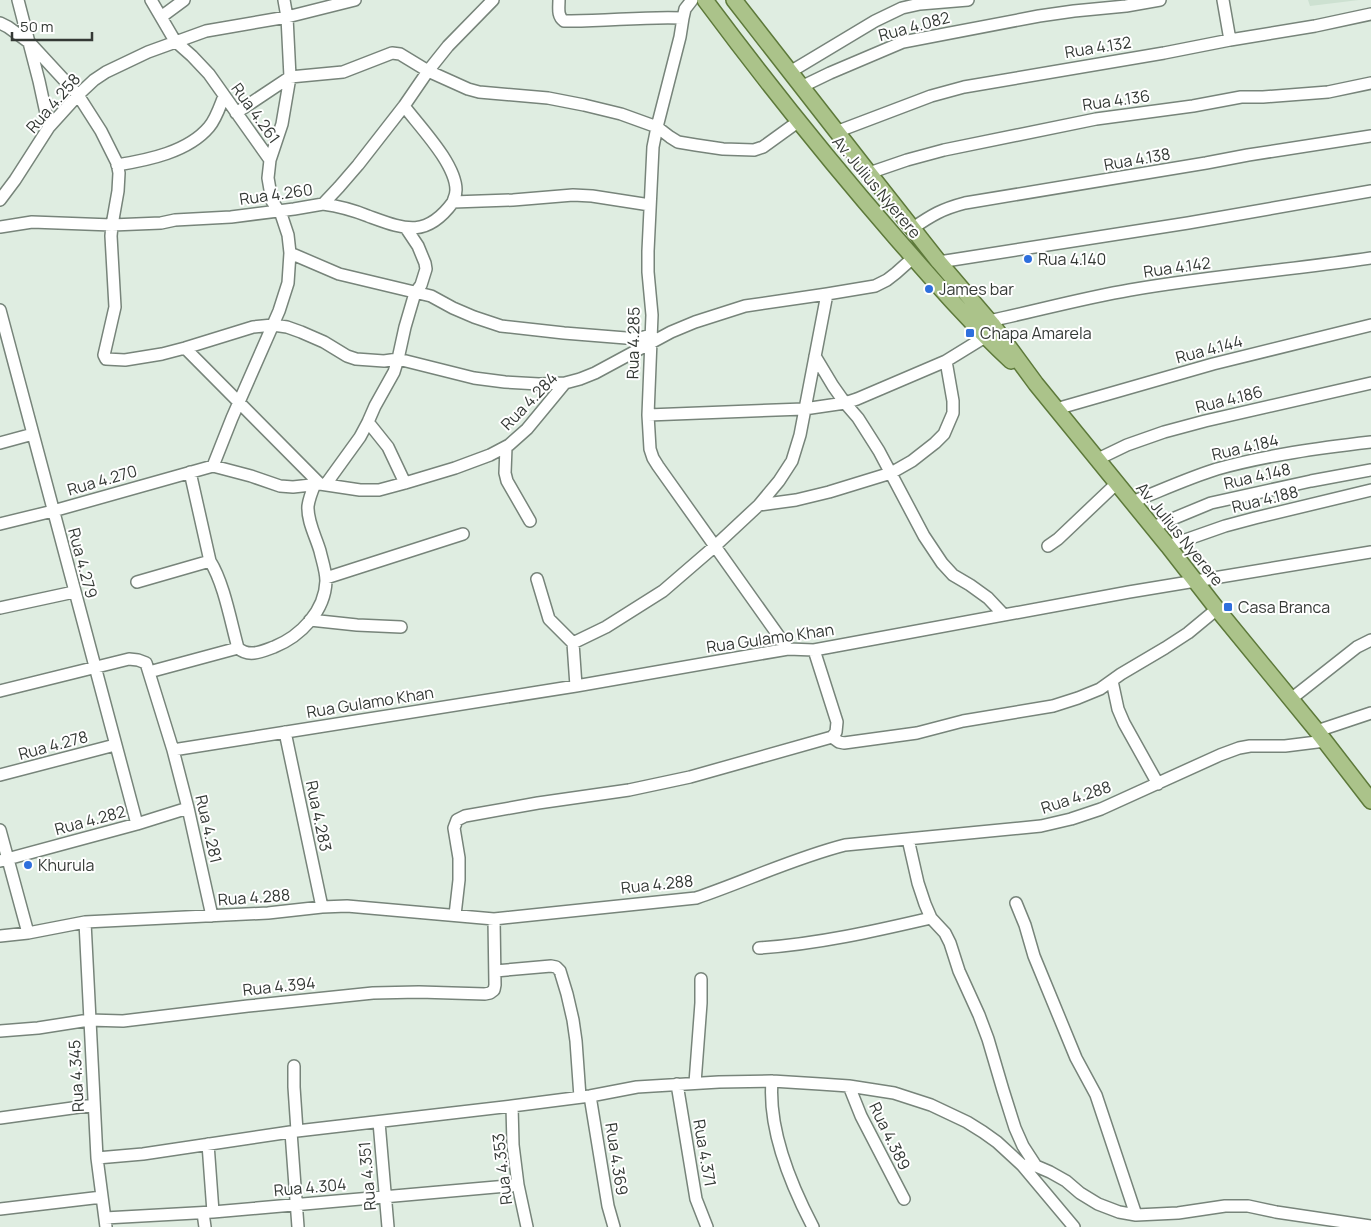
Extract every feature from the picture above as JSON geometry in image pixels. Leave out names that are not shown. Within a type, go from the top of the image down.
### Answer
[{"type":"main road","name":"Av. Julius Nyerere","points":[[705,0],[848,183],[985,337],[1036,384]]},
{"type":"main road","name":"Av. Julius Nyerere","points":[[734,0],[836,132],[989,321],[1036,384],[1321,736],[1371,801]]},
{"type":"street","points":[[18,0],[49,127]]},
{"type":"street","name":"Rua 4.261","points":[[151,0],[175,42],[209,74],[270,160],[268,178],[272,201],[285,224],[288,235],[290,253],[288,284],[284,297],[214,462]]},
{"type":"street","points":[[161,17],[184,0]]},
{"type":"street","points":[[270,160],[282,124],[288,98],[290,77],[287,17],[284,0]]},
{"type":"street","name":"Rua 4.258","points":[[0,200],[49,127],[78,95],[106,72],[148,52],[206,31],[287,17],[355,0]]},
{"type":"street","name":"Rua 4.260","points":[[0,227],[32,222],[112,225],[161,223],[175,220],[232,217],[278,210],[308,208],[323,204],[358,165],[448,46],[493,0]]},
{"type":"street","points":[[559,0],[559,14],[564,21],[683,18]]},
{"type":"street","name":"Rua 4.285","points":[[692,0],[685,9],[654,147],[648,258],[652,315],[648,415],[650,448],[653,458],[714,547],[788,649]]},
{"type":"street","points":[[790,72],[875,21],[902,8],[920,4],[968,0]]},
{"type":"street","name":"Rua 4.082","points":[[801,87],[838,69],[903,42],[1039,16],[1160,0]]},
{"type":"street","points":[[1223,0],[1230,40]]},
{"type":"street","name":"Rua 4.132","points":[[836,132],[931,96],[964,87],[1315,26],[1371,14]]},
{"type":"street","points":[[0,23],[30,43],[78,95],[101,131],[118,165],[120,173],[112,225],[111,247],[115,307],[104,355],[105,358],[125,360],[162,354],[253,327],[273,324],[301,332],[356,359],[384,361],[398,359],[474,378],[506,382],[565,383]]},
{"type":"street","points":[[236,113],[290,77],[343,72],[392,53],[400,54],[428,72],[468,89],[479,92],[548,98],[621,114],[657,127],[678,142],[723,149],[754,150],[763,147],[799,121]]},
{"type":"street","name":"Rua 4.136","points":[[869,173],[944,150],[1096,119],[1193,106],[1241,97],[1328,92],[1371,82]]},
{"type":"street","points":[[118,165],[156,157],[193,141],[209,128],[224,96]]},
{"type":"street","points":[[323,204],[344,208],[406,228],[428,225],[447,210],[453,202],[455,195],[455,184],[448,166],[443,156],[404,106]]},
{"type":"street","name":"Rua 4.138","points":[[913,228],[946,208],[965,203],[1371,136]]},
{"type":"street","points":[[940,262],[1188,223],[1371,191]]},
{"type":"street","points":[[453,202],[573,195],[650,205]]},
{"type":"street","points":[[190,472],[210,561],[220,580],[238,648],[248,654],[263,651],[297,634],[320,608],[325,591],[326,578],[320,551],[308,514],[308,507],[320,484],[360,437],[394,372],[415,293],[421,285],[424,276],[426,263],[406,228]]},
{"type":"street","points":[[290,253],[339,274],[431,296],[460,311],[501,326],[564,333],[651,339]]},
{"type":"street","name":"Rua 4.284","points":[[214,462],[280,486],[293,487],[320,484],[360,490],[379,490],[405,483],[455,468],[506,447],[527,429],[565,383],[595,373],[651,339],[745,306],[875,286],[887,280],[914,257]]},
{"type":"street","name":"Rua 4.142","points":[[989,321],[1127,290],[1371,258]]},
{"type":"street","points":[[573,643],[606,627],[663,591],[714,547],[758,505],[779,481],[792,461],[800,434],[827,294]]},
{"type":"street","name":"Rua 4.279","points":[[0,310],[137,824]]},
{"type":"street","name":"Rua 4.144","points":[[1056,409],[1213,364],[1371,325]]},
{"type":"street","points":[[648,415],[804,409],[844,403],[946,361],[985,337]]},
{"type":"street","points":[[185,348],[320,484]]},
{"type":"street","points":[[0,360],[12,356]]},
{"type":"street","points":[[815,356],[844,403],[858,418],[879,450],[924,536],[947,570],[988,598],[1004,615]]},
{"type":"street","points":[[758,505],[812,497],[891,474],[912,462],[944,434],[953,414],[953,402],[946,361]]},
{"type":"street","name":"Rua 4.186","points":[[1098,459],[1128,445],[1172,430],[1371,383]]},
{"type":"street","points":[[368,422],[388,448],[405,483]]},
{"type":"street","points":[[0,443],[33,434]]},
{"type":"street","name":"Rua 4.184","points":[[1132,502],[1182,481],[1233,466],[1286,454],[1371,442]]},
{"type":"street","points":[[506,447],[505,473],[507,481],[530,521]]},
{"type":"street","name":"Rua 4.270","points":[[0,524],[190,472],[214,462]]},
{"type":"street","name":"Rua 4.148","points":[[1153,527],[1212,504],[1311,481],[1371,470]]},
{"type":"street","points":[[1048,546],[1058,539],[1117,483]]},
{"type":"street","name":"Rua 4.188","points":[[1168,546],[1225,526],[1371,490]]},
{"type":"street","points":[[326,578],[463,534]]},
{"type":"street","name":"Rua Gulamo Khan","points":[[172,750],[576,686],[788,649],[814,650],[1119,594],[1371,552]]},
{"type":"street","points":[[137,582],[210,561]]},
{"type":"street","points":[[537,579],[550,619],[573,643],[576,686]]},
{"type":"street","points":[[0,608],[74,592]]},
{"type":"street","points":[[832,737],[844,743],[917,733],[963,721],[1053,706],[1089,694],[1112,681],[1188,633],[1217,609]]},
{"type":"street","points":[[310,620],[357,626],[400,627]]},
{"type":"street","points":[[1291,699],[1357,646],[1371,640]]},
{"type":"street","points":[[0,691],[130,659],[146,664],[149,672],[238,648]]},
{"type":"street","points":[[455,915],[459,858],[454,828],[457,820],[465,816],[629,790],[690,777],[832,737],[836,732],[837,722],[814,650]]},
{"type":"street","name":"Rua 4.281","points":[[149,672],[188,808],[212,916]]},
{"type":"street","points":[[1112,681],[1118,709],[1124,724],[1158,784]]},
{"type":"street","name":"Rua 4.288","points":[[0,936],[28,933],[85,922],[268,913],[322,907],[348,906],[494,918],[696,898],[822,851],[845,845],[1049,824],[1071,819],[1158,784],[1238,748],[1258,745],[1285,746],[1321,736],[1371,713]]},
{"type":"street","name":"Rua 4.283","points":[[285,732],[322,907]]},
{"type":"street","name":"Rua 4.278","points":[[0,776],[115,745]]},
{"type":"street","name":"Rua 4.282","points":[[4,860],[137,824],[188,808]]},
{"type":"street","points":[[0,830],[4,860],[28,933]]},
{"type":"street","points":[[908,839],[918,883],[931,918],[945,933],[950,943],[959,971],[988,1039],[1015,1128],[1023,1146],[1036,1166]]},
{"type":"street","points":[[1016,903],[1034,956],[1073,1048],[1096,1095],[1136,1215]]},
{"type":"street","points":[[494,918],[495,971]]},
{"type":"street","points":[[759,948],[821,942],[931,918]]},
{"type":"street","name":"Rua 4.345","points":[[85,922],[97,1158],[106,1222]]},
{"type":"street","name":"Rua 4.369","points":[[495,971],[551,966],[560,970],[573,1020],[585,1096],[614,1227]]},
{"type":"street","name":"Rua 4.394","points":[[0,1031],[38,1028],[89,1020],[123,1021],[373,993],[490,993],[494,990],[495,971]]},
{"type":"street","points":[[694,1083],[702,1003],[701,979]]},
{"type":"street","points":[[294,1066],[294,1131],[298,1227]]},
{"type":"street","points":[[772,1082],[771,1099],[784,1158],[799,1200],[813,1227]]},
{"type":"street","points":[[97,1158],[144,1154],[294,1131],[512,1106],[636,1087],[694,1083],[772,1082],[849,1086],[894,1093],[912,1098],[949,1113],[983,1132],[1022,1165],[1074,1227]]},
{"type":"street","name":"Rua 4.371","points":[[677,1084],[696,1199],[706,1227]]},
{"type":"street","name":"Rua 4.389","points":[[849,1086],[904,1199]]},
{"type":"street","points":[[0,1118],[94,1105]]},
{"type":"street","name":"Rua 4.353","points":[[512,1106],[513,1146],[526,1227]]},
{"type":"street","name":"Rua 4.351","points":[[379,1122],[388,1227]]},
{"type":"street","points":[[204,1227],[208,1212],[208,1144]]},
{"type":"street","points":[[1022,1165],[1036,1166],[1050,1172],[1098,1204],[1119,1212],[1136,1215],[1178,1213],[1225,1206],[1248,1206],[1371,1226]]},
{"type":"street","name":"Rua 4.304","points":[[106,1222],[518,1185]]},
{"type":"street","points":[[0,1209],[102,1197]]},
{"type":"shaded area","points":[[1308,0],[1359,0],[1310,6]]},
{"type":"place","name":"Rua 4.140","points":[[1028,259]]},
{"type":"place","name":"James bar","points":[[929,289]]},
{"type":"place","name":"Chapa Amarela","points":[[970,333]]},
{"type":"place","name":"Casa Branca","points":[[1228,607]]},
{"type":"place","name":"Khurula","points":[[28,865]]}]
